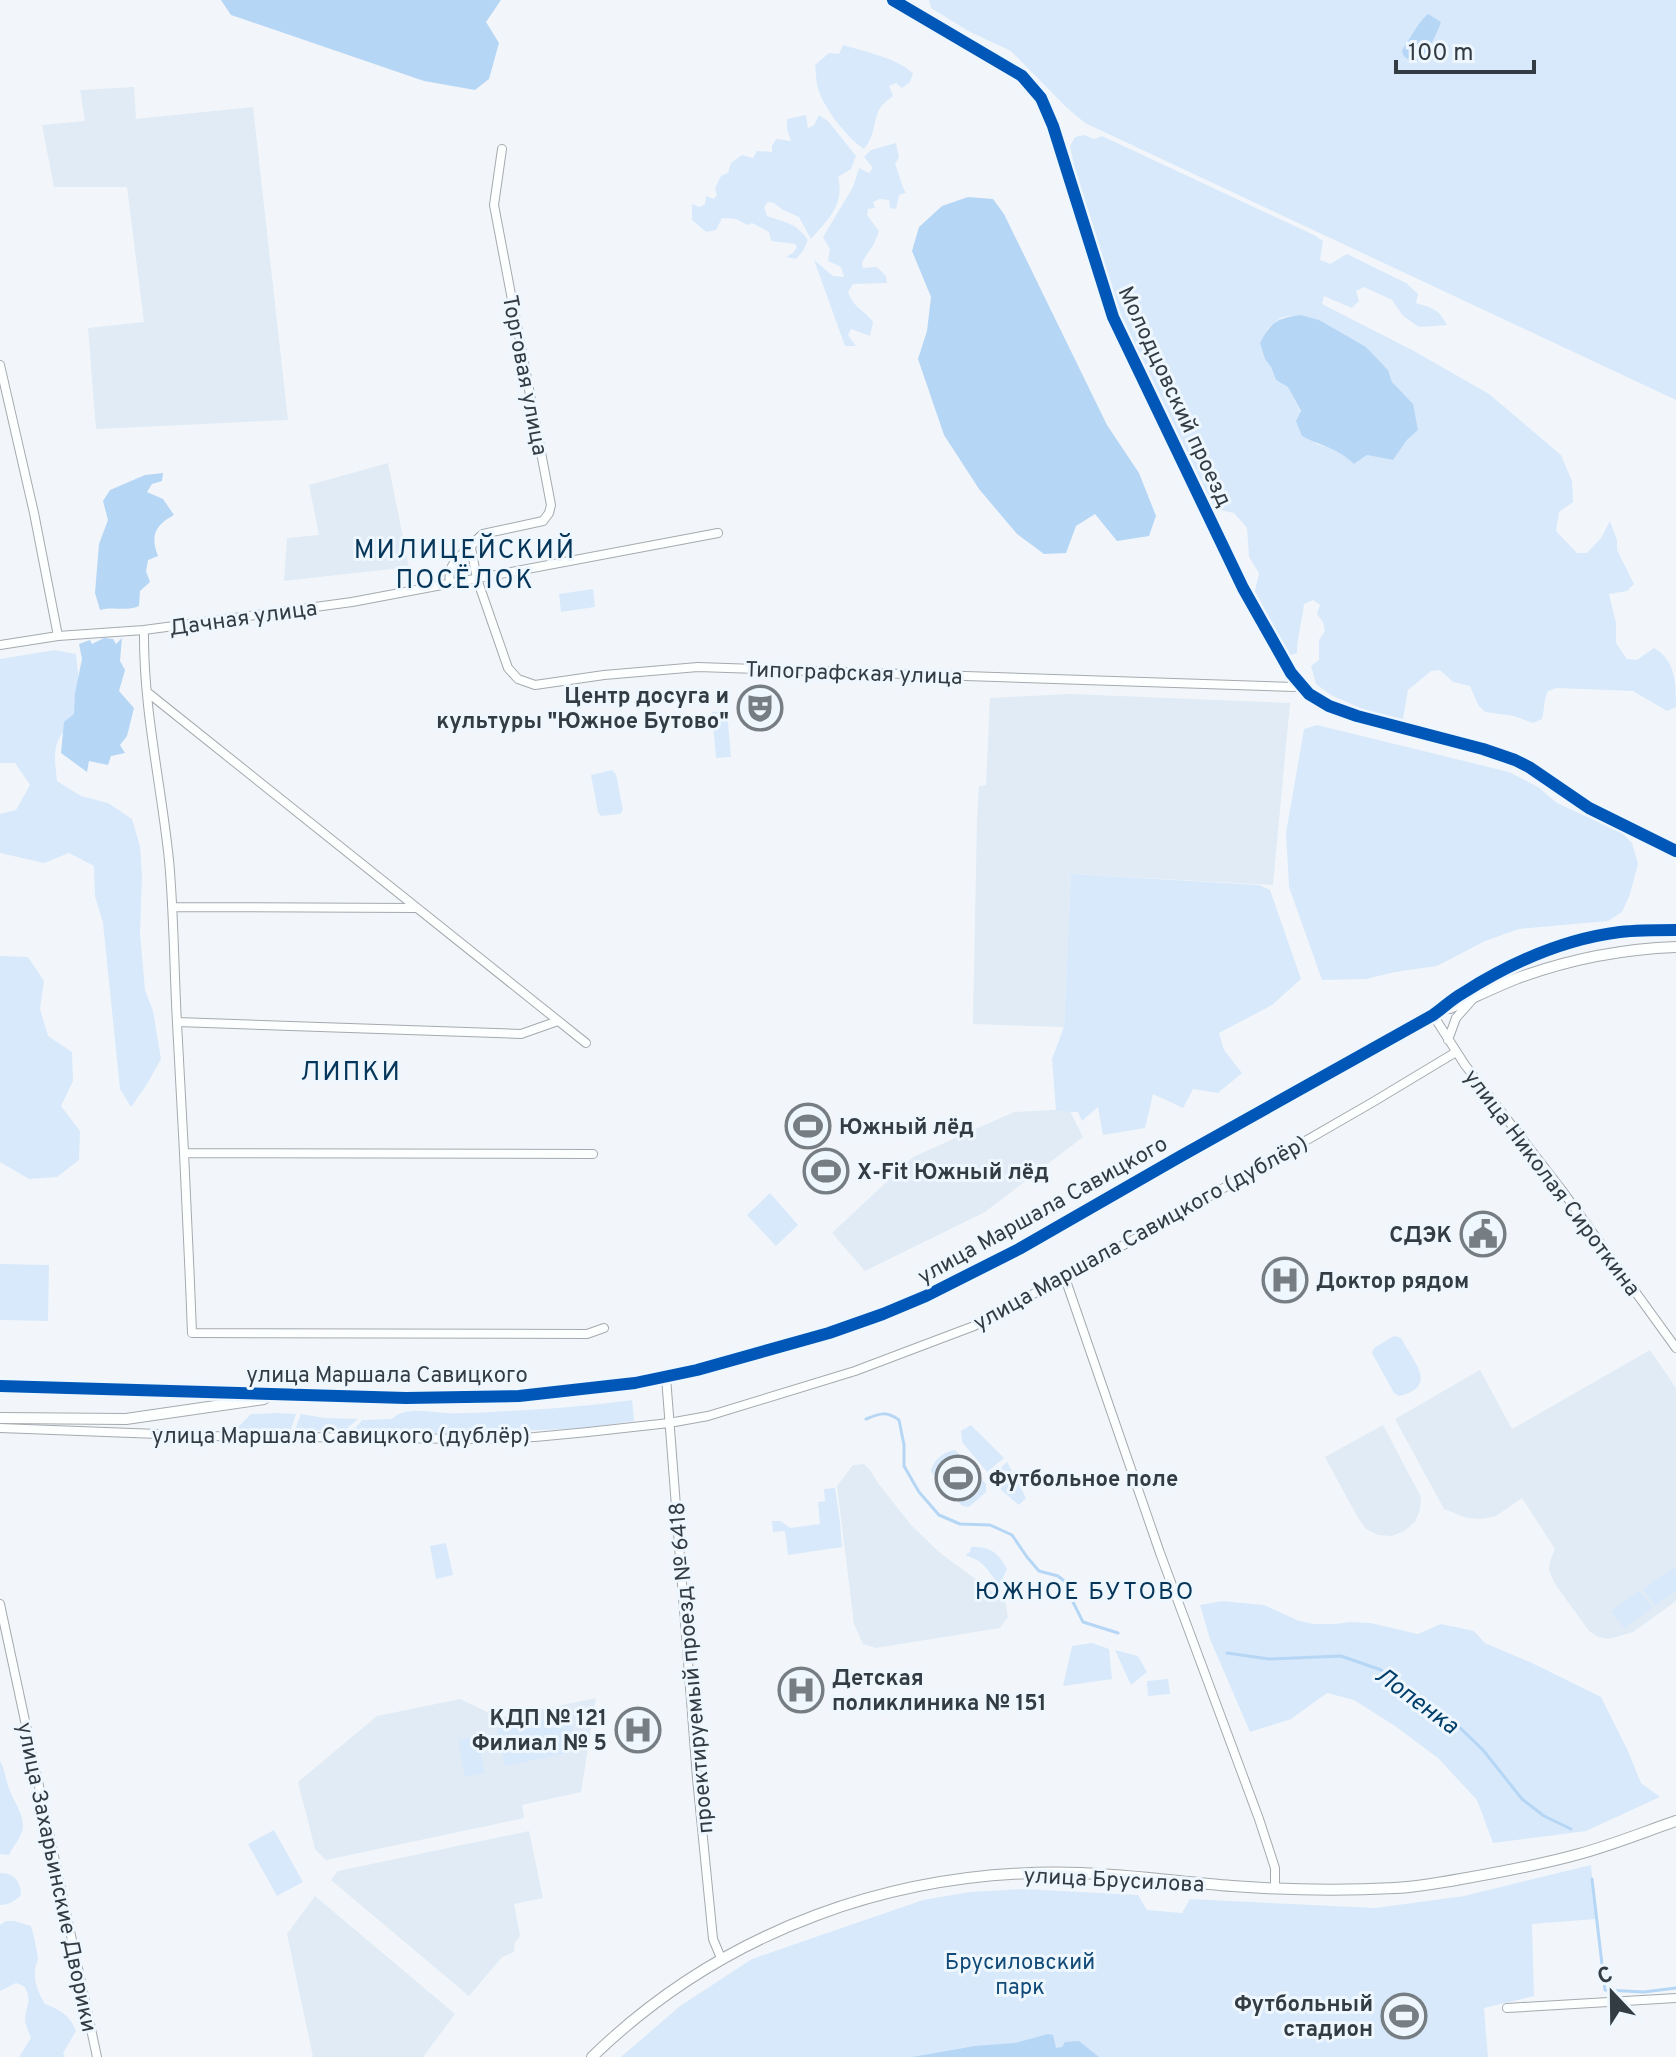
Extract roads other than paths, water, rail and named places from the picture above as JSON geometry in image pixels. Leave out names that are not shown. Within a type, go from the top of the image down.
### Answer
[{"type":"street","name":"Молодцовский проезд","points":[[893,0],[1022,76],[1041,98],[1053,126],[1113,317],[1243,588],[1300,684]]},
{"type":"street","name":"Торговая улица","points":[[450,583],[448,576],[457,557],[471,548],[478,537],[543,521],[551,505],[494,205],[502,149]]},
{"type":"street","points":[[0,365],[58,636]]},
{"type":"street","name":"Дачная улица","points":[[0,645],[58,636],[144,630],[352,602],[718,533]]},
{"type":"street","points":[[471,548],[477,579]]},
{"type":"street","name":"Типографская улица","points":[[477,579],[508,668],[518,679],[535,685],[698,667],[1171,684],[1295,687],[1300,684]]},
{"type":"street","points":[[144,630],[146,692],[169,859],[192,1333],[587,1334],[604,1328]]},
{"type":"street","points":[[1300,684],[1309,694],[1329,706],[1515,760],[1589,808],[1676,851]]},
{"type":"street","points":[[146,692],[586,1043]]},
{"type":"street","points":[[172,907],[416,908]]},
{"type":"street","name":"улица Маршала Савицкого","points":[[0,1386],[406,1398],[519,1396],[586,1390],[666,1377],[774,1350],[883,1314],[1019,1249],[1435,1014],[1462,993],[1540,953],[1619,932],[1676,930]]},
{"type":"street","points":[[1435,1014],[1521,977],[1590,956],[1676,947]]},
{"type":"street","points":[[1448,1040],[1456,1018],[1475,997]]},
{"type":"street","name":"улица Николая Сироткина","points":[[1435,1014],[1456,1052],[1561,1189],[1676,1348]]},
{"type":"street","points":[[177,1022],[521,1034],[558,1021]]},
{"type":"street","name":"улица Маршала Савицкого (дублёр)","points":[[0,1428],[211,1436],[473,1439],[535,1437],[669,1423],[732,1410],[883,1361],[974,1326],[1065,1278],[1456,1052]]},
{"type":"street","points":[[185,1153],[593,1154]]},
{"type":"street","points":[[1065,1278],[1151,1528],[1259,1819],[1275,1868],[1275,1888]]},
{"type":"street","name":"проектируемый проезд № 6418","points":[[666,1377],[697,1778],[713,1939],[721,1958]]},
{"type":"street","points":[[0,1418],[147,1418],[291,1395]]},
{"type":"street","name":"улица Захарьинские Дворики","points":[[0,1604],[97,2057]]},
{"type":"street","name":"улица Брусилова","points":[[592,2057],[649,2008],[721,1958],[831,1909],[910,1888],[993,1874],[1082,1873],[1275,1888],[1397,1888],[1517,1870],[1582,1853],[1676,1821]]},
{"type":"street","points":[[1507,2008],[1676,1998]]},
{"type":"water","points":[[221,0],[501,0],[486,22],[499,43],[489,79],[475,90],[424,81],[231,15]]},
{"type":"water","points":[[1428,14],[1441,22],[1437,33],[1417,61],[1409,59],[1402,50]]},
{"type":"water","points":[[968,197],[993,199],[1004,214],[1107,425],[1139,473],[1156,516],[1149,536],[1117,541],[1095,514],[1076,526],[1066,553],[1044,554],[1017,534],[979,489],[944,435],[918,359],[927,331],[931,297],[912,251],[919,227],[942,206]]},
{"type":"water","points":[[1300,315],[1319,320],[1366,347],[1413,404],[1418,430],[1393,460],[1367,455],[1354,464],[1335,451],[1302,436],[1296,421],[1301,411],[1288,387],[1276,380],[1260,343],[1275,323]]},
{"type":"water","points":[[163,473],[162,481],[152,484],[147,492],[163,499],[174,515],[162,523],[156,532],[154,543],[158,556],[148,560],[146,571],[150,582],[140,591],[139,606],[100,610],[95,593],[99,544],[108,520],[103,501],[110,490],[145,475]]},
{"type":"water","points":[[104,638],[113,639],[116,644],[122,638],[120,661],[125,670],[119,691],[134,708],[127,736],[120,745],[125,753],[111,756],[108,765],[89,761],[87,772],[61,753],[64,722],[74,714],[82,659],[79,644],[90,640],[92,644]]},
{"type":"water","points":[[1053,2035],[1056,2048],[1062,2047],[1065,2042],[1079,2041],[1099,2057],[912,2057],[975,2046],[1015,2043]]},
{"type":"waterway","name":"Лопенка","points":[[866,1419],[883,1414],[899,1420],[904,1466],[919,1492],[939,1515],[960,1524],[990,1525],[1012,1535],[1039,1571],[1058,1576],[1068,1584],[1069,1594],[1083,1622],[1118,1633]]},
{"type":"waterway","name":"Лопенка","points":[[1227,1653],[1269,1659],[1341,1656],[1381,1670],[1456,1724],[1483,1750],[1522,1799],[1544,1816],[1571,1829]]},
{"type":"waterway","name":"Лопенка","points":[[1592,1879],[1605,1990],[1644,1992],[1676,1988]]},
{"type":"place","name":"Центр досуга и культуры \"Южное Бутово\"","points":[[760,708]]},
{"type":"place","name":"Южный лёд","points":[[808,1126]]},
{"type":"place","name":"X-Fit Южный лёд","points":[[826,1171]]},
{"type":"place","name":"СДЭК","points":[[1483,1234]]},
{"type":"place","name":"Доктор рядом","points":[[1285,1280]]},
{"type":"place","name":"Футбольное поле","points":[[958,1478]]},
{"type":"place","name":"Детская поликлиника № 151","points":[[801,1690]]},
{"type":"place","name":"КДП № 121 Филиал № 5","points":[[638,1730]]},
{"type":"place","name":"Футбольный стадион","points":[[1404,2016]]},
{"type":"district","name":"МИЛИЦЕЙСКИЙ ПОСЁЛОК","points":[[465,564]]},
{"type":"district","name":"ЛИПКИ","points":[[351,1071]]},
{"type":"district","name":"ЮЖНОЕ БУТОВО","points":[[1085,1591]]},
{"type":"park label","name":"Брусиловский парк","points":[[1020,1974]]}]
